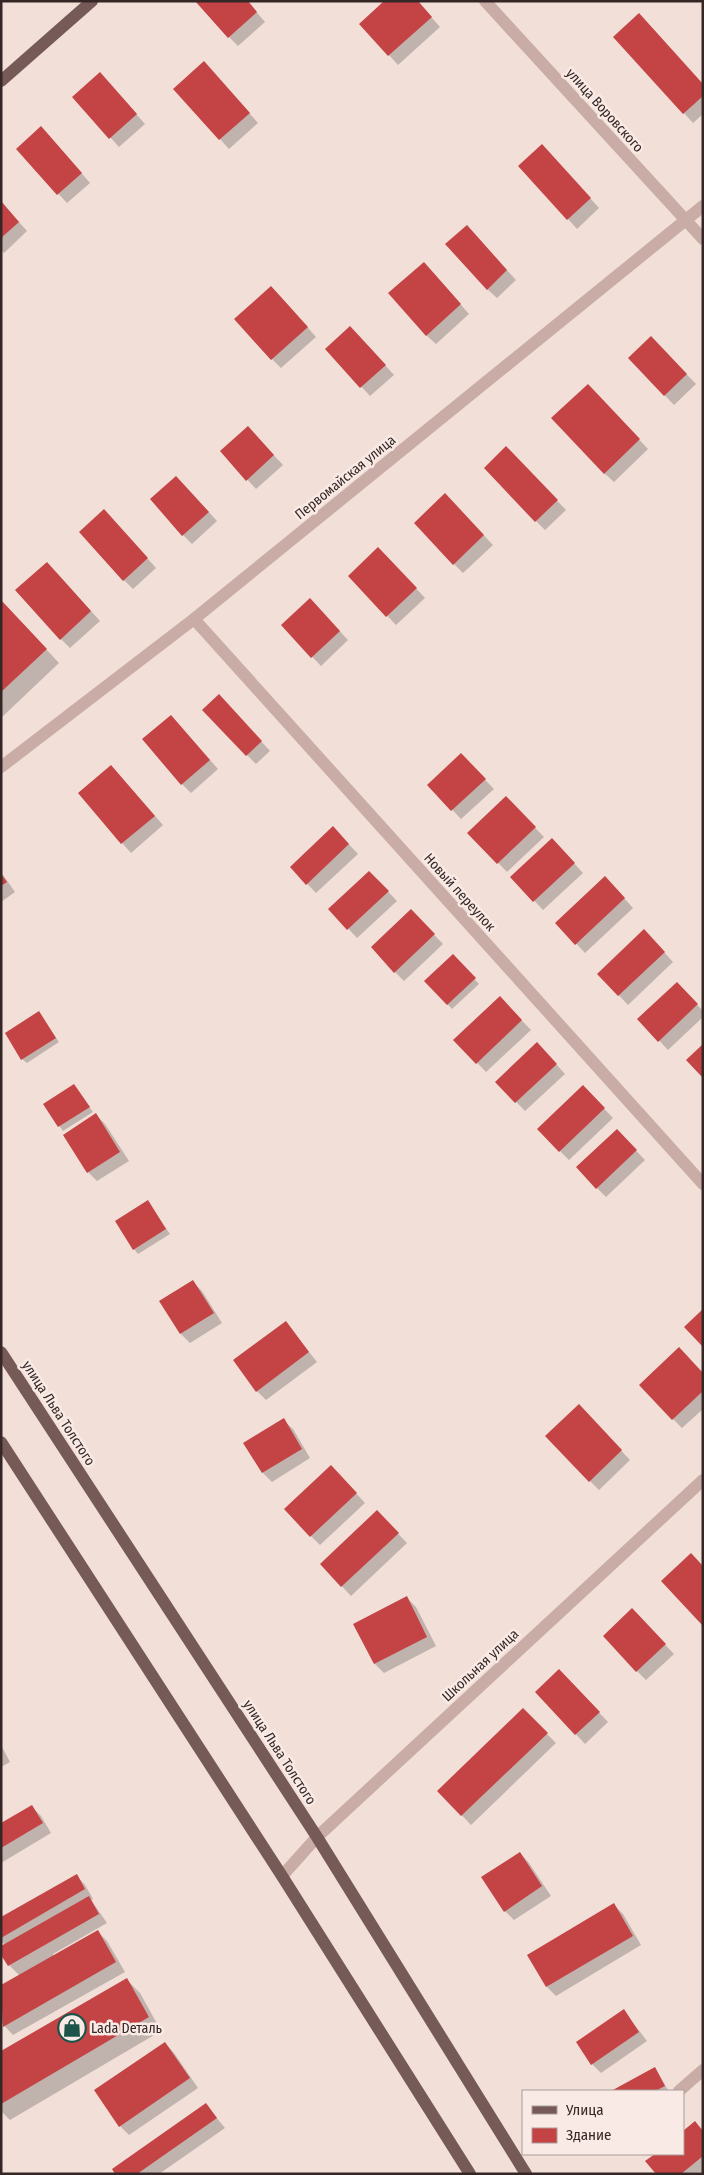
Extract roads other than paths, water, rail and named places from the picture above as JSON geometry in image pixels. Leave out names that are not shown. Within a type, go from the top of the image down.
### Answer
[{"type":"main road","points":[[1,81],[92,1]]},
{"type":"main road","name":"улица Льва Толстого","points":[[1,1352],[317,1837],[526,2174]]},
{"type":"main road","points":[[1,1442],[282,1876],[470,2174]]},
{"type":"street","name":"улица Воровского","points":[[485,1],[703,239]]},
{"type":"street","name":"Первомайская улица","points":[[1,767],[194,619],[703,206]]},
{"type":"street","name":"Новый переулок","points":[[194,619],[703,1184]]},
{"type":"street","name":"Школьная улица","points":[[282,1876],[317,1837],[703,1480]]},
{"type":"street","points":[[680,2090],[703,2070]]},
{"type":"place","name":"Lada Dеталь","points":[[72,2028]]}]
